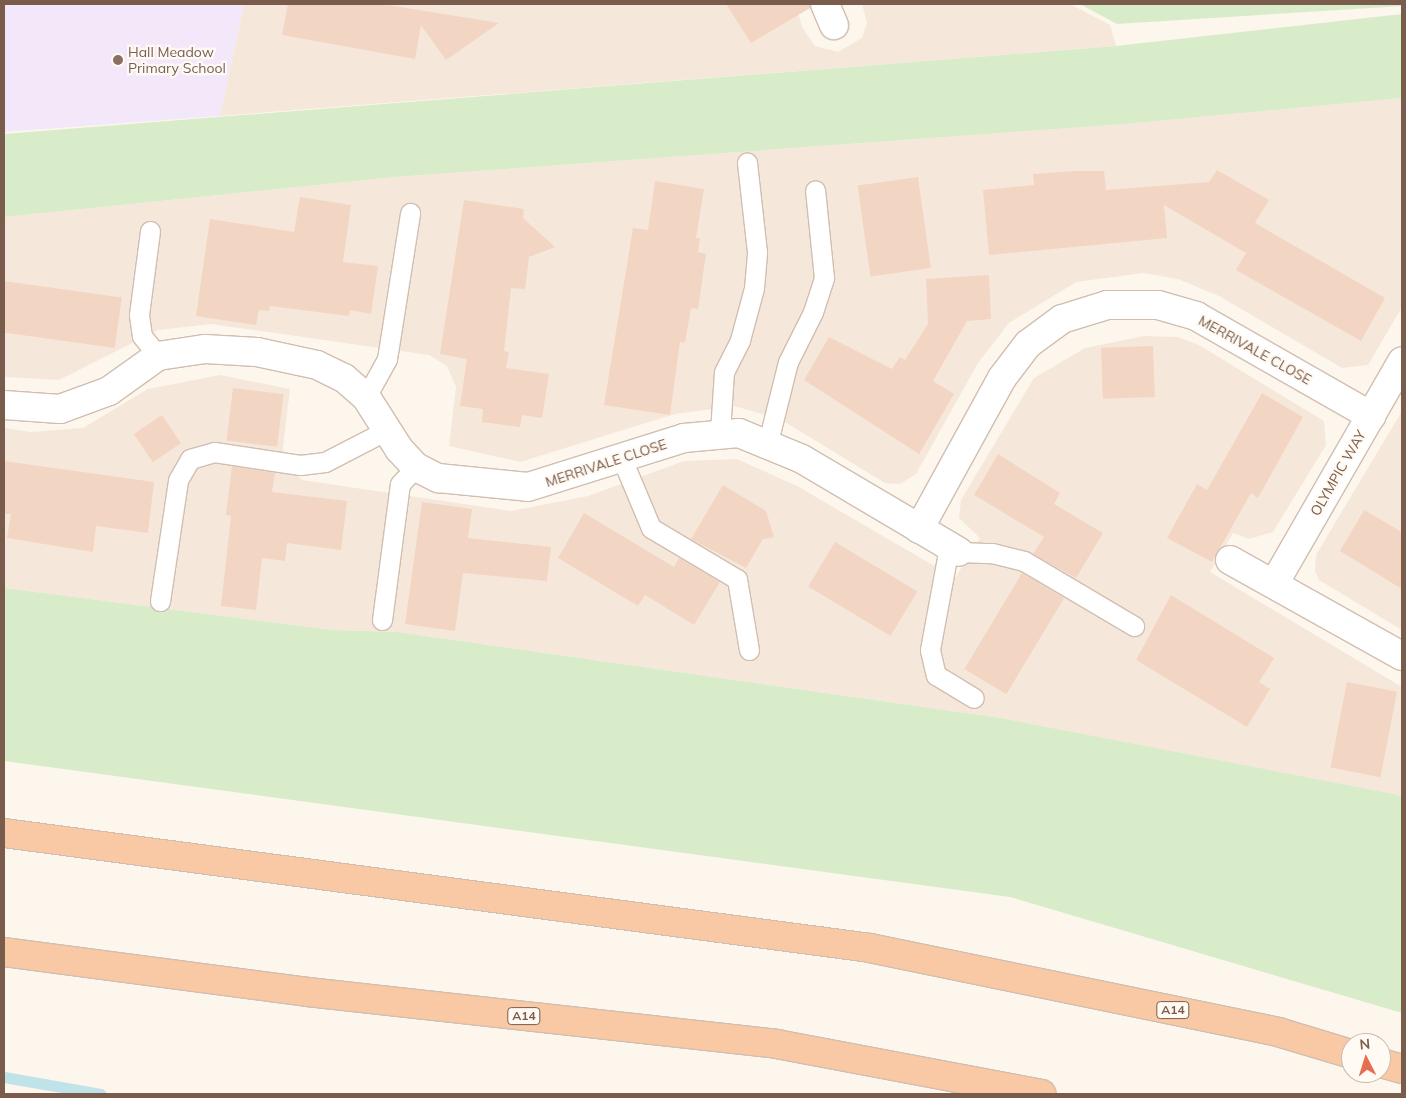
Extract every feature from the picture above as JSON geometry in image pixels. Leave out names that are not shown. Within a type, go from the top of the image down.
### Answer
[{"type":"highway","name":"A14","points":[[4,833],[870,948],[1278,1032],[1341,1051]]},
{"type":"highway","name":"A14","points":[[4,952],[308,992],[777,1044],[1041,1094]]},
{"type":"street","name":"MERRIVALE CLOSE","points":[[919,529],[1002,378],[1028,344],[1062,319],[1107,305],[1158,305],[1196,316],[1371,416]]},
{"type":"street","name":"MERRIVALE CLOSE","points":[[4,405],[60,409],[109,391],[158,356],[205,349],[257,352],[317,366],[344,378],[366,397],[387,430],[416,467],[438,478],[528,487],[684,438],[720,432],[740,433],[768,442],[954,549]]},
{"type":"street","name":"OLYMPIC WAY","points":[[1274,584],[1402,361]]},
{"type":"street","points":[[1230,560],[1402,656]]},
{"type":"lane","points":[[720,432],[724,372],[754,288],[757,252],[747,163]]},
{"type":"lane","points":[[768,442],[788,362],[814,312],[824,278],[815,190]]},
{"type":"lane","points":[[366,397],[387,359],[410,213]]},
{"type":"lane","points":[[150,232],[139,315],[142,336],[158,356]]},
{"type":"lane","points":[[160,602],[178,480],[190,459],[214,452],[300,464],[325,462],[387,430]]},
{"type":"lane","points":[[622,459],[651,528],[737,580],[748,650]]},
{"type":"lane","points":[[382,620],[400,484],[416,467]]},
{"type":"lane","points":[[974,698],[936,675],[930,650],[954,549],[992,553],[1024,562],[1134,626]]},
{"type":"shaded area","name":"Hall Meadow Primary School","points":[[4,4],[244,4],[220,116],[4,132]]},
{"type":"shaded area","points":[[244,4],[796,4],[802,27],[815,46],[838,52],[862,38],[867,23],[862,4],[1070,4],[1110,25],[1116,46],[220,116]]},
{"type":"shaded area","points":[[1402,98],[1402,307],[1368,365],[1342,368],[1219,296],[1178,279],[1143,273],[1076,282],[1009,323],[978,363],[916,474],[900,484],[885,483],[780,419],[734,406],[675,414],[520,462],[449,446],[456,387],[447,366],[429,355],[211,324],[158,330],[59,380],[4,377],[4,217],[395,177],[1125,124]]},
{"type":"shaded area","points":[[1144,336],[1178,337],[1199,345],[1324,421],[1326,445],[1273,532],[1249,539],[1233,533],[1210,572],[1402,687],[1402,797],[1001,718],[397,632],[333,630],[4,588],[4,428],[31,432],[83,428],[148,389],[220,375],[290,389],[283,448],[286,461],[302,480],[511,511],[588,496],[684,461],[737,459],[797,486],[955,578],[980,538],[959,518],[961,500],[1034,378],[1085,348]]},
{"type":"shaded area","points":[[1402,411],[1402,630],[1319,580],[1315,571],[1316,555]]},
{"type":"green space","points":[[1080,4],[1402,4],[1402,6],[1117,24]]},
{"type":"green space","points":[[1402,14],[1402,98],[1125,124],[395,177],[4,217],[4,134],[1116,46]]},
{"type":"green space","points":[[4,588],[333,630],[397,632],[1001,718],[1393,794],[1402,797],[1402,1013],[1010,897],[4,761]]},
{"type":"building","points":[[288,4],[382,4],[499,23],[446,60],[421,25],[415,59],[282,35]]},
{"type":"building","points":[[726,4],[810,4],[810,8],[751,43]]},
{"type":"building","points":[[1217,170],[1269,200],[1255,223],[1385,298],[1361,341],[1236,270],[1246,253],[1164,205],[1167,238],[989,255],[983,190],[1034,185],[1033,174],[1104,171],[1106,190],[1209,182]]},
{"type":"building","points":[[918,177],[931,268],[870,277],[858,185]]},
{"type":"building","points":[[655,181],[704,189],[696,238],[700,238],[698,252],[706,254],[698,309],[691,308],[685,343],[680,342],[670,415],[604,405],[633,228],[648,230]]},
{"type":"building","points":[[300,197],[351,205],[343,262],[378,266],[371,314],[350,310],[349,316],[270,306],[269,311],[259,310],[256,325],[196,316],[210,219],[294,232]]},
{"type":"building","points":[[464,200],[524,209],[523,218],[555,247],[529,257],[525,289],[511,288],[504,351],[509,352],[506,368],[549,374],[542,418],[522,415],[520,427],[482,422],[483,409],[460,406],[467,359],[440,354]]},
{"type":"building","points":[[989,275],[991,319],[967,321],[933,381],[954,394],[919,454],[804,380],[829,337],[892,369],[900,357],[905,360],[928,324],[926,279]]},
{"type":"building","points":[[4,281],[122,298],[115,348],[4,333]]},
{"type":"building","points":[[1153,346],[1155,397],[1103,399],[1101,348]]},
{"type":"building","points":[[233,388],[284,394],[277,447],[227,441]]},
{"type":"building","points":[[1262,393],[1303,417],[1258,498],[1251,493],[1212,562],[1167,538],[1197,484],[1207,490]]},
{"type":"building","points":[[162,415],[181,443],[153,462],[134,434]]},
{"type":"building","points":[[998,454],[1060,493],[1054,504],[1103,533],[1076,578],[1033,554],[1044,537],[974,495]]},
{"type":"building","points":[[4,461],[154,482],[148,533],[96,526],[93,552],[7,538],[11,514],[4,514]]},
{"type":"building","points":[[232,466],[275,473],[272,492],[347,501],[341,550],[287,543],[285,561],[262,558],[256,610],[221,606],[231,516],[226,515]]},
{"type":"building","points":[[723,485],[766,511],[774,537],[763,539],[746,568],[691,539]]},
{"type":"building","points":[[422,502],[472,509],[468,538],[551,547],[547,581],[463,573],[455,631],[405,624]]},
{"type":"building","points":[[1364,510],[1402,532],[1402,589],[1340,551]]},
{"type":"building","points":[[584,513],[674,567],[679,558],[720,582],[694,625],[645,595],[638,606],[558,558]]},
{"type":"building","points":[[835,542],[917,591],[891,636],[808,587]]},
{"type":"building","points":[[1022,573],[1064,598],[1006,694],[964,669]]},
{"type":"building","points":[[1171,595],[1274,658],[1259,682],[1270,689],[1247,727],[1136,660]]},
{"type":"building","points":[[1347,682],[1397,692],[1380,777],[1330,767]]},
{"type":"waterway","points":[[4,1077],[101,1094]]},
{"type":"place","name":"Hall Meadow Primary School","points":[[118,60]]}]
